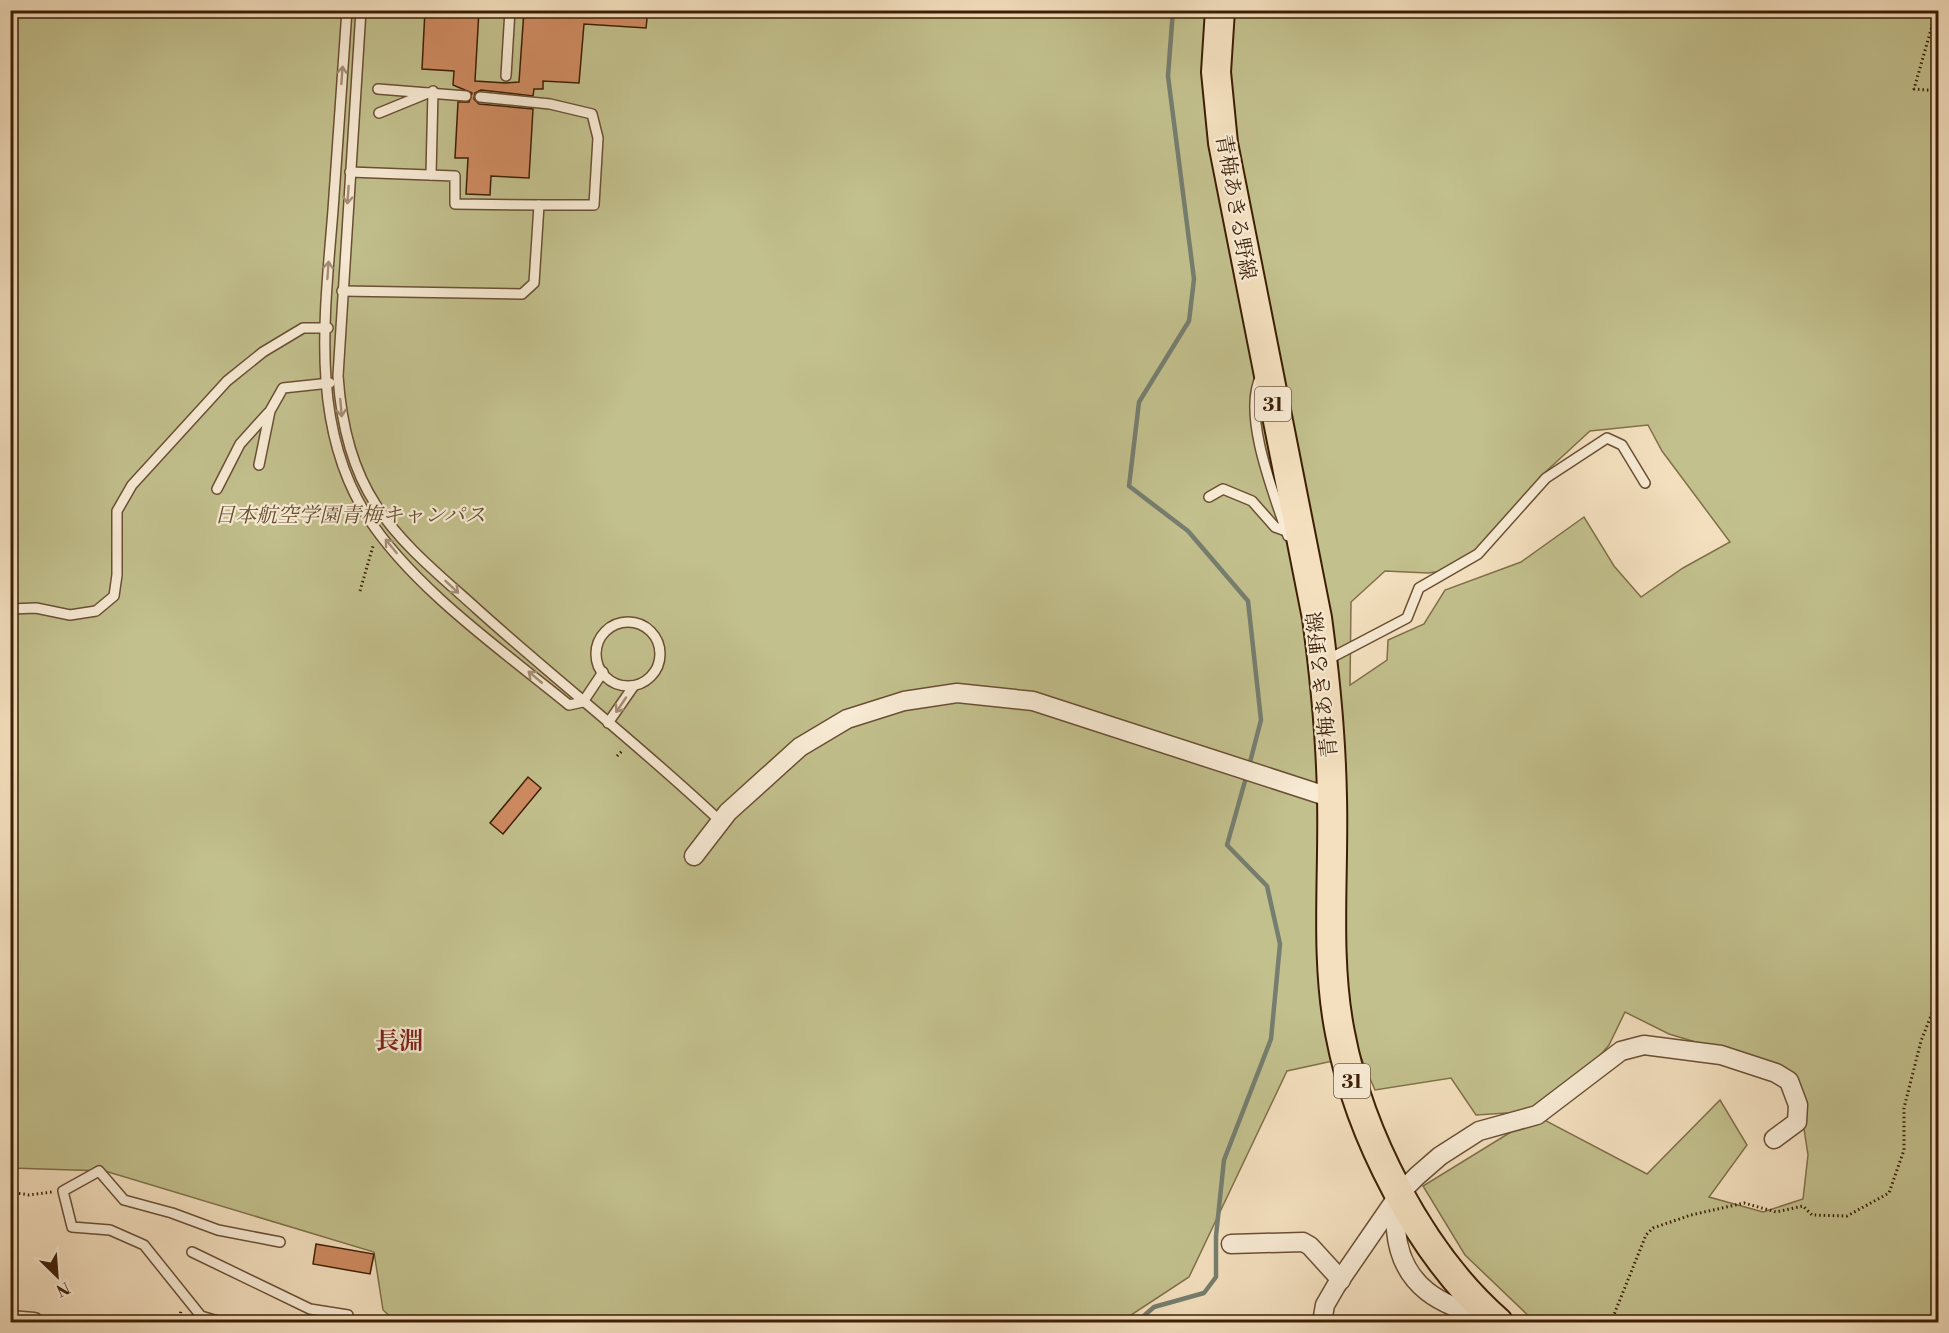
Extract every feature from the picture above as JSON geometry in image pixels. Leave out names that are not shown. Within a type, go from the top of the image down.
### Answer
[{"type":"main road","name":"青梅あきる野線","points":[[1220,10],[1216,52],[1218,109],[1265,367],[1308,574],[1323,663],[1332,798],[1334,967],[1340,1033],[1356,1095],[1373,1139],[1400,1193],[1427,1241],[1457,1279],[1496,1321]]},
{"type":"street","points":[[694,856],[720,821],[800,747],[847,719],[904,701],[957,693],[1033,701],[1332,798]]},
{"type":"street","points":[[1322,1323],[1325,1305],[1400,1193],[1440,1155],[1479,1131],[1536,1114],[1621,1051],[1644,1045],[1721,1055],[1776,1073],[1789,1081],[1798,1105],[1797,1122],[1774,1139]]},
{"type":"street","points":[[1231,1244],[1303,1242],[1310,1246],[1341,1280]]},
{"type":"street","points":[[10,1320],[34,1323]]},
{"type":"lane","points":[[347,10],[324,328],[325,384],[339,459],[367,516],[419,580],[568,705],[583,702],[603,672]]},
{"type":"lane","points":[[361,10],[339,328],[339,382],[341,415],[349,446],[375,505],[396,531],[448,583],[720,821]]},
{"type":"lane","points":[[506,76],[510,10]]},
{"type":"lane","points":[[378,89],[433,91],[466,96]]},
{"type":"lane","points":[[431,175],[433,91]]},
{"type":"lane","points":[[379,113],[433,91]]},
{"type":"lane","points":[[350,172],[455,176],[455,204],[594,205],[598,138],[592,114],[505,96],[480,97]]},
{"type":"lane","points":[[342,291],[522,294],[534,283],[539,205]]},
{"type":"lane","points":[[10,609],[36,608],[70,615],[96,611],[114,596],[117,575],[117,511],[132,485],[227,381],[263,352],[303,328],[339,328]]},
{"type":"lane","points":[[1265,367],[1255,386],[1256,423],[1271,484],[1298,566],[1308,574]]},
{"type":"lane","points":[[217,489],[240,444],[270,411],[283,388],[339,382]]},
{"type":"lane","points":[[259,465],[270,411]]},
{"type":"lane","points":[[1323,663],[1407,618],[1419,588],[1478,554],[1546,478],[1607,438],[1622,445],[1645,483]]},
{"type":"lane","points":[[1209,497],[1223,489],[1252,501],[1275,527],[1286,531]]},
{"type":"lane","points":[[629,622],[646,627],[659,642],[662,658],[647,683],[633,687],[613,684],[603,672],[594,655],[600,638],[613,624],[629,622]]},
{"type":"lane","points":[[608,723],[633,687]]},
{"type":"lane","points":[[221,1323],[201,1316],[144,1245],[110,1230],[72,1227],[63,1191],[99,1171],[123,1200],[172,1213],[218,1230],[280,1242]]},
{"type":"lane","points":[[192,1252],[310,1309],[348,1315],[347,1323]]},
{"type":"path","points":[[1933,10],[1932,26],[1914,89],[1938,91]]},
{"type":"path","points":[[1938,544],[1938,597]]},
{"type":"path","points":[[360,591],[373,546]]},
{"type":"path","points":[[1611,1323],[1646,1235],[1653,1228],[1691,1215],[1744,1203],[1776,1212],[1803,1206],[1812,1215],[1847,1216],[1889,1192],[1904,1150],[1904,1108],[1918,1052],[1938,998]]},
{"type":"path","points":[[10,1192],[28,1195],[63,1191]]},
{"type":"green space","name":"日本航空学園青梅キャンパス","points":[[11,11],[1938,11],[1938,1322],[1535,1322],[1465,1255],[1423,1186],[1537,1116],[1647,1174],[1720,1100],[1747,1145],[1709,1197],[1763,1212],[1803,1199],[1808,1155],[1797,1083],[1759,1061],[1669,1034],[1625,1012],[1609,1045],[1553,1110],[1476,1115],[1451,1078],[1375,1090],[1360,1055],[1287,1071],[1189,1277],[1131,1315],[1128,1322],[396,1322],[383,1310],[374,1252],[105,1171],[11,1168]],"holes":[[[1648,425],[1662,451],[1730,542],[1683,568],[1641,597],[1614,566],[1584,517],[1521,562],[1445,590],[1424,624],[1388,640],[1387,660],[1350,685],[1351,602],[1385,571],[1428,573],[1451,570],[1495,537],[1540,477],[1590,431]]]},
{"type":"building","points":[[425,10],[479,10],[475,81],[506,83],[519,82],[524,10],[648,10],[646,28],[584,24],[579,83],[543,81],[543,89],[534,89],[533,96],[481,90],[475,93],[474,99],[479,104],[533,109],[529,178],[491,176],[490,195],[466,194],[468,158],[455,158],[458,102],[469,102],[472,93],[453,85],[454,71],[422,69]]},
{"type":"building","points":[[528,777],[541,788],[503,834],[490,823]]},
{"type":"building","points":[[316,1244],[374,1254],[370,1274],[313,1264]]},
{"type":"waterway","points":[[1173,10],[1168,76],[1194,279],[1189,321],[1139,402],[1129,486],[1188,531],[1248,601],[1261,720],[1249,766]]},
{"type":"waterway","points":[[1137,1322],[1154,1307],[1204,1293],[1216,1277],[1216,1236],[1224,1160],[1271,1039],[1280,944],[1267,886],[1227,845],[1247,774]]},
{"type":"district","name":"長淵","points":[[399,1041]]}]
